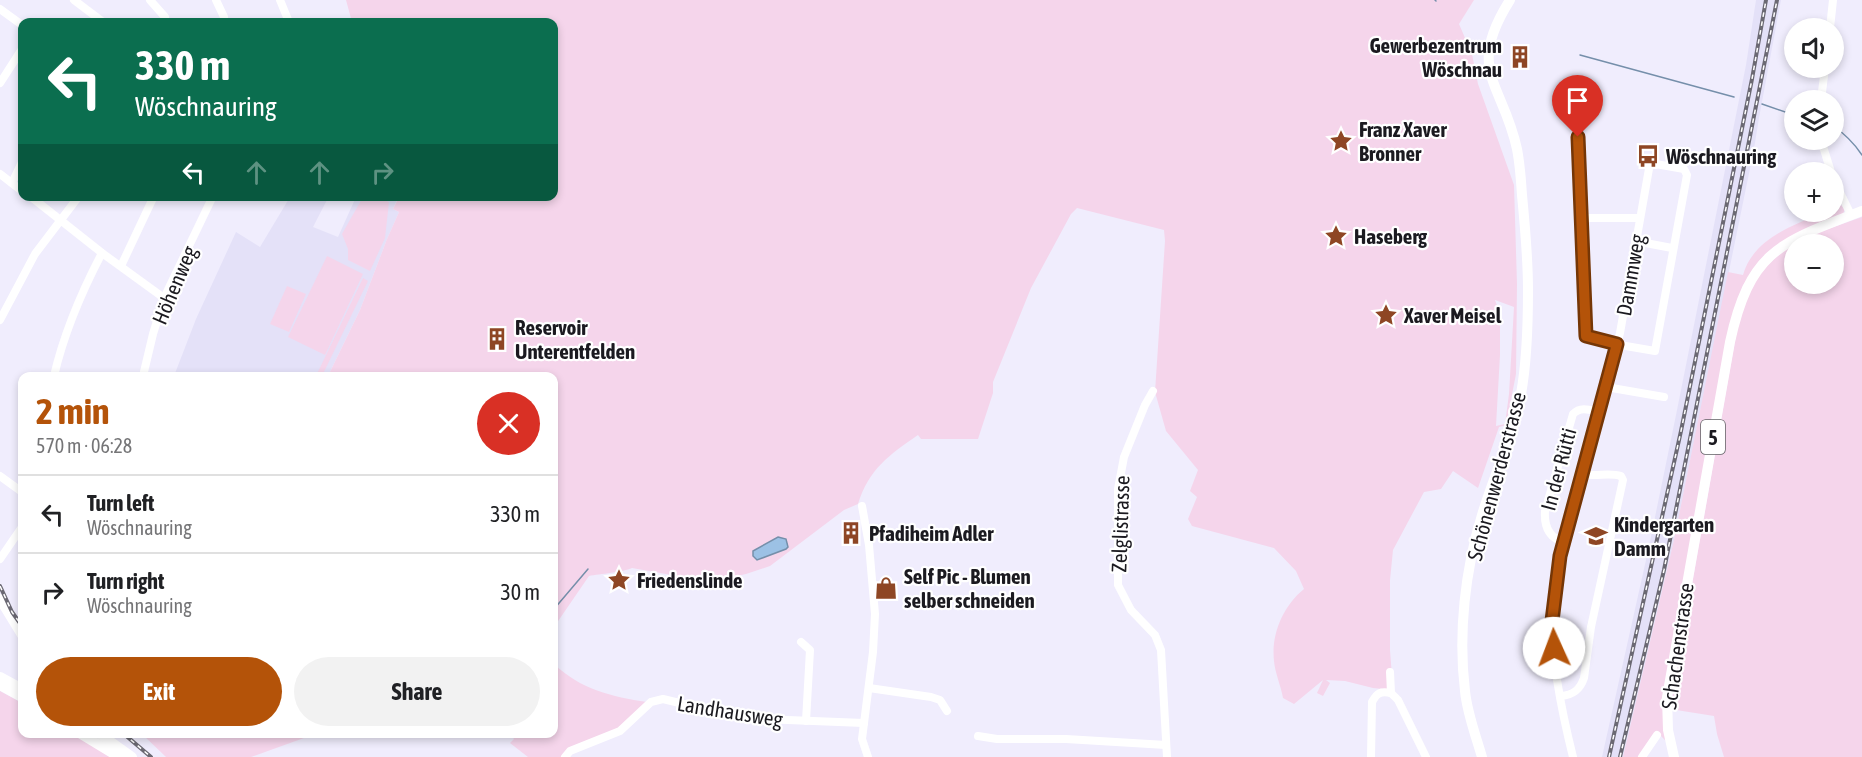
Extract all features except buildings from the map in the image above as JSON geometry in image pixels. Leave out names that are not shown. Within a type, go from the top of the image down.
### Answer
[{"type":"main road","name":"Schönenwerderstrasse","points":[[1482,757],[1465,693],[1463,639],[1465,607],[1475,544],[1482,517],[1512,428],[1521,393],[1528,289],[1526,233],[1517,150],[1494,89],[1488,66],[1490,44],[1495,28],[1510,0]]},
{"type":"main road","name":"Schachenstrasse","points":[[1674,757],[1668,730],[1667,697],[1738,307],[1752,278],[1774,252],[1800,236],[1862,211]]},
{"type":"main road","points":[[0,599],[18,628]]},
{"type":"main road","points":[[0,677],[18,684]]},
{"type":"main road","points":[[0,685],[18,695]]},
{"type":"main road","points":[[88,738],[119,757]]},
{"type":"main road","points":[[106,738],[132,757]]},
{"type":"street","points":[[74,0],[98,18]]},
{"type":"street","points":[[150,0],[165,18]]},
{"type":"street","points":[[216,0],[224,18]]},
{"type":"street","points":[[280,0],[287,18]]},
{"type":"street","points":[[1831,18],[1833,0]]},
{"type":"street","points":[[0,9],[18,22]]},
{"type":"street","points":[[0,83],[18,55]]},
{"type":"street","points":[[1575,128],[1578,137],[1586,336],[1655,351],[1672,248],[1635,241]]},
{"type":"street","name":"Dammweg","points":[[1573,757],[1554,648],[1552,621],[1556,580],[1617,344],[1650,163],[1684,169],[1687,175],[1672,248]]},
{"type":"street","points":[[12,183],[18,170]]},
{"type":"street","points":[[1,178],[18,188]]},
{"type":"street","points":[[36,201],[164,298]]},
{"type":"street","points":[[0,320],[35,254],[75,201]]},
{"type":"street","points":[[121,266],[152,201]]},
{"type":"street","name":"Höhenweg","points":[[144,372],[164,298],[211,201]]},
{"type":"street","points":[[1844,201],[1851,215]]},
{"type":"street","points":[[1580,218],[1640,218]]},
{"type":"street","points":[[55,372],[70,321],[102,253]]},
{"type":"street","points":[[1606,387],[1664,397]]},
{"type":"street","name":"Zelglistrasse","points":[[1153,391],[1124,457],[1118,489],[1118,585],[1131,610],[1155,634],[1161,650],[1167,757]]},
{"type":"street","name":"In der Rütti","points":[[1564,542],[1556,540],[1548,530],[1544,522],[1545,511],[1573,414],[1577,410],[1584,409],[1599,412]]},
{"type":"street","points":[[1561,696],[1575,692],[1581,686],[1591,627],[1623,480],[1616,474],[1592,476],[1583,474]]},
{"type":"street","points":[[0,476],[18,487]]},
{"type":"street","points":[[862,506],[869,545],[875,614],[862,739],[868,757]]},
{"type":"street","points":[[0,559],[18,534]]},
{"type":"street","name":"Landhausweg","points":[[801,642],[810,650],[806,721]]},
{"type":"street","points":[[1390,672],[1391,693]]},
{"type":"street","points":[[869,688],[931,697],[940,700],[947,711]]},
{"type":"street","points":[[1371,757],[1372,702],[1377,694],[1382,692],[1391,693],[1398,700],[1426,757]]},
{"type":"street","name":"Landhausweg","points":[[565,757],[570,751],[620,731],[651,702],[663,699],[729,715],[864,723]]},
{"type":"street","points":[[1642,757],[1657,735]]},
{"type":"street","points":[[978,736],[997,739],[1066,739],[1166,745]]},
{"type":"shaded area","points":[[346,0],[1474,0],[1459,24],[1472,54],[1478,84],[1514,185],[1517,284],[1516,374],[1506,425],[1499,427],[1478,488],[1453,471],[1441,489],[1424,492],[1393,550],[1390,580],[1390,650],[1393,690],[1345,681],[1326,680],[1330,683],[1323,696],[1317,693],[1323,680],[1294,704],[1283,698],[1275,666],[1274,641],[1284,612],[1304,589],[1296,571],[1274,548],[1192,526],[1188,519],[1197,497],[1190,491],[1198,470],[1166,431],[1155,392],[1164,230],[1077,208],[1071,214],[1031,288],[993,382],[993,393],[978,439],[921,439],[918,435],[898,449],[874,472],[858,504],[844,510],[770,566],[711,582],[632,568],[589,576],[558,621],[558,372],[330,372],[360,310],[399,212],[393,209],[397,201],[558,201],[558,18],[351,18]],"holes":[[[1495,300],[1514,307],[1505,424],[1496,426],[1500,314]]]},
{"type":"shaded area","points":[[1756,0],[1781,0],[1754,149],[1674,540],[1623,757],[1602,757],[1676,415],[1746,65]]},
{"type":"shaded area","points":[[288,201],[326,201],[313,227],[338,237],[354,201],[397,201],[393,209],[399,212],[360,310],[330,372],[176,372],[196,319],[236,232],[260,247]]},
{"type":"shaded area","points":[[361,201],[389,202],[385,238],[370,271],[348,260],[348,249],[342,234]]},
{"type":"shaded area","points":[[1862,217],[1862,757],[1724,757],[1714,716],[1670,709],[1738,324],[1745,297],[1760,272],[1784,250],[1784,294],[1844,294],[1844,234],[1814,234]]},
{"type":"shaded area","points":[[1800,222],[1823,222],[1810,227],[1802,234],[1784,234],[1784,250],[1743,285],[1667,672],[1667,742],[1658,733],[1640,757],[1623,757],[1674,540],[1728,272],[1743,275],[1748,262],[1756,252],[1788,228]]},
{"type":"shaded area","points":[[327,256],[363,274],[325,355],[288,337]]},
{"type":"shaded area","points":[[363,278],[368,281],[324,372],[318,372]]},
{"type":"shaded area","points":[[287,286],[306,294],[289,332],[270,324]]},
{"type":"shaded area","points":[[558,668],[586,686],[647,702],[625,726],[561,757],[528,757],[510,743],[514,739],[558,738]]},
{"type":"shaded area","points":[[0,691],[18,701],[18,738],[80,738],[111,757],[0,757]]},
{"type":"shaded area","points":[[146,738],[304,738],[251,757],[166,757]]},
{"type":"water","points":[[778,537],[786,539],[788,547],[786,549],[757,560],[753,556],[753,551]]},
{"type":"waterway","points":[[1580,55],[1734,97]]},
{"type":"waterway","points":[[1762,104],[1784,112]]},
{"type":"waterway","points":[[1844,135],[1862,155]]},
{"type":"waterway","points":[[558,604],[588,569]]},
{"type":"railway","points":[[1609,757],[1681,431],[1766,0]]},
{"type":"railway","points":[[1620,757],[1664,570],[1777,0]]},
{"type":"railway","points":[[0,586],[18,620]]},
{"type":"railway","points":[[129,738],[151,757]]},
{"type":"place","name":"Gewerbezentrum Wöschnau","points":[[1520,57]]},
{"type":"place","name":"Franz Xaver Bronner","points":[[1341,141]]},
{"type":"place","name":"Wöschnauring","points":[[1648,156]]},
{"type":"place","name":"Haseberg","points":[[1336,236]]},
{"type":"place","name":"Xaver Meisel","points":[[1386,315]]},
{"type":"place","name":"Reservoir Unterentfelden","points":[[497,339]]},
{"type":"place","name":"Pfadiheim Adler","points":[[851,533]]},
{"type":"place","name":"Kindergarten Damm","points":[[1596,536]]},
{"type":"place","name":"Friedenslinde","points":[[619,580]]},
{"type":"place","name":"Self Pic - Blumen selber schneiden","points":[[886,588]]},
{"type":"route","points":[[1554,648],[1552,621],[1560,556],[1617,344],[1592,339],[1586,336],[1584,328],[1578,137]]}]
